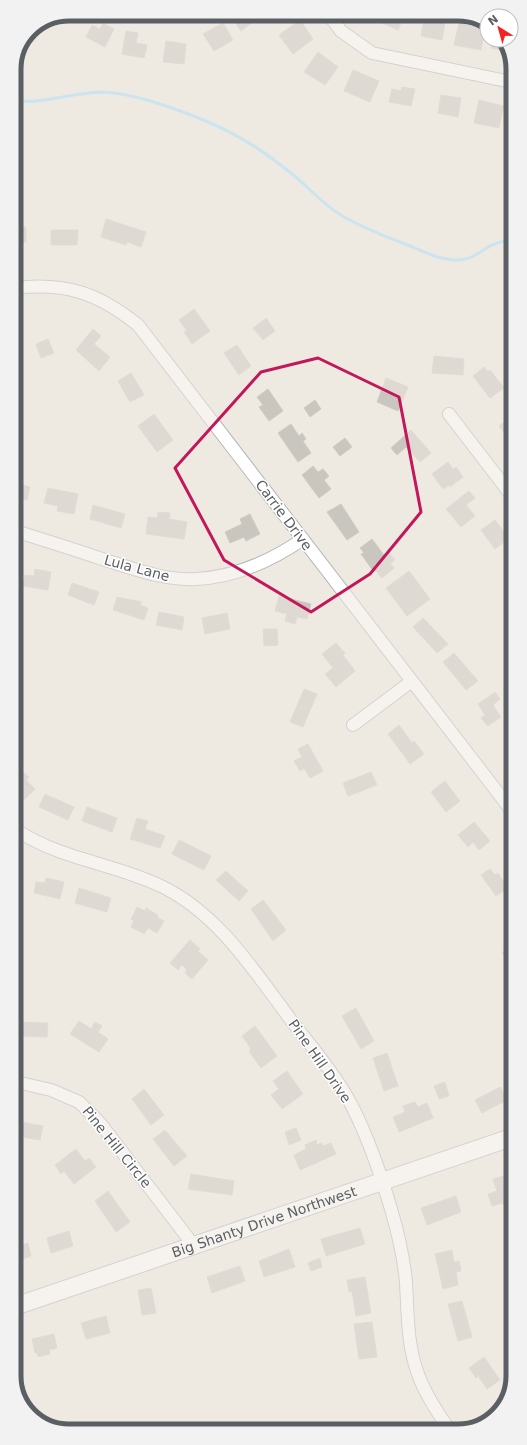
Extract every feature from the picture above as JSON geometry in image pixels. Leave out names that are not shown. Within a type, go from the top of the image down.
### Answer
[{"type":"street","points":[[333,21],[341,31],[372,53],[506,81]]},
{"type":"street","name":"Carrie Drive","points":[[21,288],[47,287],[76,290],[104,301],[138,325],[153,341],[506,803]]},
{"type":"street","points":[[448,414],[506,488]]},
{"type":"street","name":"Lula Lane","points":[[21,533],[148,573],[171,578],[196,579],[225,576],[257,566],[279,555],[303,539]]},
{"type":"street","points":[[353,725],[412,681]]},
{"type":"street","name":"Pine Hill Drive","points":[[21,832],[47,847],[74,858],[125,870],[165,888],[194,908],[226,936],[243,955],[340,1086],[353,1107],[366,1137],[393,1217],[404,1265],[412,1355],[426,1391],[446,1424]]},
{"type":"street","name":"Pine Hill Circle","points":[[21,1083],[51,1090],[79,1102],[100,1123],[188,1238],[191,1248]]},
{"type":"street","name":"Big Shanty Drive Northwest","points":[[21,1304],[506,1140]]},
{"type":"highlighted area","points":[[318,358],[399,397],[421,512],[370,574],[311,612],[224,560],[175,468],[261,372]]},
{"type":"building","points":[[234,21],[254,21],[241,31]]},
{"type":"building","points":[[301,21],[313,39],[293,54],[279,35]]},
{"type":"building","points":[[377,21],[402,21],[398,30]]},
{"type":"building","points":[[424,21],[445,23],[442,40],[421,36]]},
{"type":"building","points":[[103,23],[114,29],[105,47],[86,37],[92,25],[100,29]]},
{"type":"building","points":[[223,23],[233,40],[214,51],[203,34]]},
{"type":"building","points":[[459,23],[479,27],[479,48],[481,48],[481,50],[454,45]]},
{"type":"building","points":[[126,31],[138,33],[136,43],[147,45],[144,58],[122,54]]},
{"type":"building","points":[[166,41],[186,44],[184,64],[163,62]]},
{"type":"building","points":[[491,48],[500,48],[502,50]]},
{"type":"building","points":[[318,52],[338,67],[325,85],[304,72]]},
{"type":"building","points":[[353,70],[379,81],[370,102],[344,91]]},
{"type":"building","points":[[402,87],[415,89],[411,106],[389,102],[392,89],[401,91]]},
{"type":"building","points":[[441,95],[461,98],[458,117],[438,113]]},
{"type":"building","points":[[479,100],[504,106],[499,128],[474,123]]},
{"type":"building","points":[[106,219],[146,232],[141,247],[127,242],[126,245],[101,237]]},
{"type":"building","points":[[21,227],[26,227],[26,242],[21,242]]},
{"type":"building","points":[[51,230],[78,230],[77,245],[51,245]]},
{"type":"building","points":[[194,309],[210,331],[192,344],[184,332],[187,331],[179,320]]},
{"type":"building","points":[[266,318],[275,331],[263,340],[253,328]]},
{"type":"building","points":[[93,329],[101,336],[94,344],[110,357],[99,371],[76,350]]},
{"type":"building","points":[[48,339],[54,353],[41,358],[36,344]]},
{"type":"building","points":[[237,345],[251,366],[239,375],[224,353]]},
{"type":"building","points":[[434,356],[464,359],[463,375],[432,373]]},
{"type":"building","points":[[484,367],[488,372],[490,370],[504,388],[490,398],[473,376]]},
{"type":"building","points":[[131,373],[144,395],[130,402],[118,381]]},
{"type":"building","points":[[386,378],[408,387],[398,411],[377,402]]},
{"type":"building","points":[[268,389],[283,411],[269,421],[259,407],[263,405],[257,397]]},
{"type":"building","points":[[315,400],[321,409],[310,417],[304,408]]},
{"type":"building","points":[[154,414],[173,440],[157,452],[138,426]]},
{"type":"building","points":[[506,421],[506,435],[499,426]]},
{"type":"building","points":[[291,424],[299,436],[302,433],[306,439],[303,441],[311,453],[298,462],[278,433]]},
{"type":"building","points":[[411,430],[431,453],[420,462],[406,447],[397,455],[391,448]]},
{"type":"building","points":[[345,438],[352,447],[340,456],[333,447]]},
{"type":"building","points":[[448,462],[453,469],[456,467],[463,477],[450,487],[449,485],[443,489],[432,474]]},
{"type":"building","points":[[313,466],[318,472],[323,469],[329,476],[324,480],[331,489],[319,498],[302,475]]},
{"type":"building","points":[[21,485],[30,487],[27,500],[21,498]]},
{"type":"building","points":[[48,488],[78,494],[74,514],[57,511],[58,506],[44,503]]},
{"type":"building","points":[[469,491],[475,498],[466,505],[475,516],[461,527],[446,509]]},
{"type":"building","points":[[341,504],[359,532],[347,540],[327,512]]},
{"type":"building","points":[[93,505],[125,514],[121,528],[90,519]]},
{"type":"building","points":[[158,512],[170,513],[169,519],[187,522],[184,539],[146,534],[148,517],[157,518]]},
{"type":"building","points":[[250,514],[260,534],[246,541],[244,537],[230,543],[225,532],[242,524],[240,519]]},
{"type":"building","points":[[495,520],[506,534],[506,540],[495,549],[481,530]]},
{"type":"building","points":[[372,539],[384,555],[388,552],[395,560],[390,563],[394,568],[382,578],[376,571],[374,572],[361,554],[364,553],[360,548]]},
{"type":"building","points":[[35,569],[51,572],[48,590],[23,586],[25,575],[34,576]]},
{"type":"building","points":[[409,571],[430,599],[407,616],[386,588]]},
{"type":"building","points":[[72,583],[99,592],[94,605],[68,595]]},
{"type":"building","points":[[279,596],[311,604],[307,619],[297,617],[295,624],[285,621],[287,614],[275,611]]},
{"type":"building","points":[[117,597],[142,602],[140,605],[148,608],[144,620],[113,610]]},
{"type":"building","points":[[159,612],[184,617],[182,630],[156,625]]},
{"type":"building","points":[[227,613],[230,629],[205,634],[202,618]]},
{"type":"building","points":[[423,618],[448,644],[437,653],[413,627]]},
{"type":"building","points":[[263,629],[277,629],[278,645],[264,646]]},
{"type":"building","points":[[336,643],[345,653],[343,655],[355,671],[336,687],[325,674],[333,668],[322,654]]},
{"type":"building","points":[[454,653],[478,681],[466,690],[443,662]]},
{"type":"building","points":[[304,689],[317,694],[303,727],[290,722]]},
{"type":"building","points":[[495,692],[500,699],[493,705],[501,717],[488,726],[481,718],[485,715],[478,704]]},
{"type":"building","points":[[399,725],[412,743],[414,741],[424,754],[410,764],[388,734]]},
{"type":"building","points":[[308,744],[323,771],[310,778],[304,768],[300,771],[294,761],[302,757],[298,749]]},
{"type":"building","points":[[22,771],[29,777],[26,780],[35,789],[24,800],[21,797]]},
{"type":"building","points":[[371,772],[377,785],[348,796],[343,783]]},
{"type":"building","points":[[445,781],[460,801],[446,812],[431,792]]},
{"type":"building","points":[[45,794],[74,807],[68,820],[39,807]]},
{"type":"building","points":[[87,807],[117,818],[112,832],[82,821]]},
{"type":"building","points":[[137,818],[148,821],[145,829],[165,836],[160,848],[130,839]]},
{"type":"building","points":[[474,822],[490,841],[479,850],[473,842],[468,847],[458,835]]},
{"type":"building","points":[[179,840],[211,856],[204,870],[172,854]]},
{"type":"building","points":[[490,869],[495,875],[498,873],[506,885],[506,889],[496,896],[481,875]]},
{"type":"building","points":[[226,871],[248,891],[239,901],[216,880]]},
{"type":"building","points":[[46,878],[64,882],[60,899],[34,893],[36,882],[45,883]]},
{"type":"building","points":[[79,888],[111,898],[107,912],[75,903]]},
{"type":"building","points":[[263,900],[286,930],[273,941],[251,909]]},
{"type":"building","points":[[137,907],[145,911],[146,908],[158,915],[157,917],[164,921],[157,933],[148,928],[144,934],[131,927],[134,921],[131,919]]},
{"type":"building","points":[[190,940],[200,949],[198,951],[208,960],[192,979],[185,973],[187,970],[182,965],[178,970],[170,963]]},
{"type":"building","points":[[506,949],[506,958],[502,953]]},
{"type":"building","points":[[356,1008],[374,1041],[361,1049],[342,1016]]},
{"type":"building","points":[[79,1021],[91,1029],[95,1022],[102,1026],[98,1032],[108,1039],[99,1052],[70,1034]]},
{"type":"building","points":[[21,1022],[48,1023],[47,1037],[21,1036]]},
{"type":"building","points":[[255,1026],[277,1056],[261,1068],[249,1051],[251,1049],[242,1036]]},
{"type":"building","points":[[387,1053],[398,1086],[384,1091],[373,1058]]},
{"type":"building","points":[[287,1071],[303,1094],[282,1109],[271,1095],[279,1089],[273,1081]]},
{"type":"building","points":[[445,1082],[449,1096],[439,1099],[434,1086]]},
{"type":"building","points":[[500,1087],[506,1098],[506,1101],[482,1113],[475,1100]]},
{"type":"building","points":[[144,1089],[164,1115],[151,1125],[132,1099]]},
{"type":"building","points":[[415,1102],[418,1107],[427,1103],[433,1118],[399,1132],[393,1117],[405,1112],[403,1106]]},
{"type":"building","points":[[21,1122],[43,1126],[40,1140],[21,1137]]},
{"type":"building","points":[[296,1128],[301,1140],[289,1145],[285,1132]]},
{"type":"building","points":[[165,1130],[187,1156],[174,1166],[153,1139]]},
{"type":"building","points":[[316,1140],[317,1145],[322,1143],[323,1146],[331,1143],[336,1154],[300,1170],[294,1155],[306,1149],[305,1145]]},
{"type":"building","points":[[76,1149],[85,1161],[89,1158],[96,1167],[74,1184],[64,1171],[61,1174],[55,1165]]},
{"type":"building","points":[[191,1174],[234,1181],[232,1195],[188,1189]]},
{"type":"building","points":[[506,1175],[506,1204],[504,1205],[503,1203],[492,1206],[488,1194],[497,1191],[493,1179]]},
{"type":"building","points":[[108,1191],[130,1222],[116,1232],[95,1201]]},
{"type":"building","points":[[456,1196],[461,1212],[427,1225],[421,1208]]},
{"type":"building","points":[[360,1228],[365,1244],[326,1256],[321,1239]]},
{"type":"building","points":[[69,1231],[73,1246],[51,1253],[47,1238]]},
{"type":"building","points":[[28,1243],[31,1256],[21,1259],[21,1245]]},
{"type":"building","points":[[289,1249],[295,1267],[264,1277],[259,1261]]},
{"type":"building","points":[[452,1250],[454,1262],[459,1261],[461,1271],[456,1272],[458,1285],[443,1289],[435,1254]]},
{"type":"building","points":[[320,1258],[322,1267],[311,1271],[308,1263]]},
{"type":"building","points":[[240,1266],[245,1281],[212,1293],[207,1277]]},
{"type":"building","points":[[365,1277],[371,1313],[356,1316],[352,1291],[349,1292],[347,1280]]},
{"type":"building","points":[[151,1288],[156,1313],[142,1315],[138,1290]]},
{"type":"building","points":[[462,1301],[472,1337],[458,1341],[448,1304]]},
{"type":"building","points":[[106,1316],[110,1333],[86,1339],[81,1323]]},
{"type":"building","points":[[372,1322],[377,1357],[359,1359],[354,1324]]},
{"type":"building","points":[[54,1334],[57,1348],[49,1350],[50,1354],[38,1357],[37,1353],[35,1353],[32,1339]]},
{"type":"building","points":[[484,1357],[500,1380],[487,1389],[478,1376],[476,1378],[469,1368]]},
{"type":"waterway","points":[[21,102],[47,100],[79,94],[101,92],[126,95],[155,102],[197,117],[233,134],[255,147],[276,161],[297,178],[324,203],[349,220],[440,258],[453,260],[466,259],[494,244],[506,241]]}]
